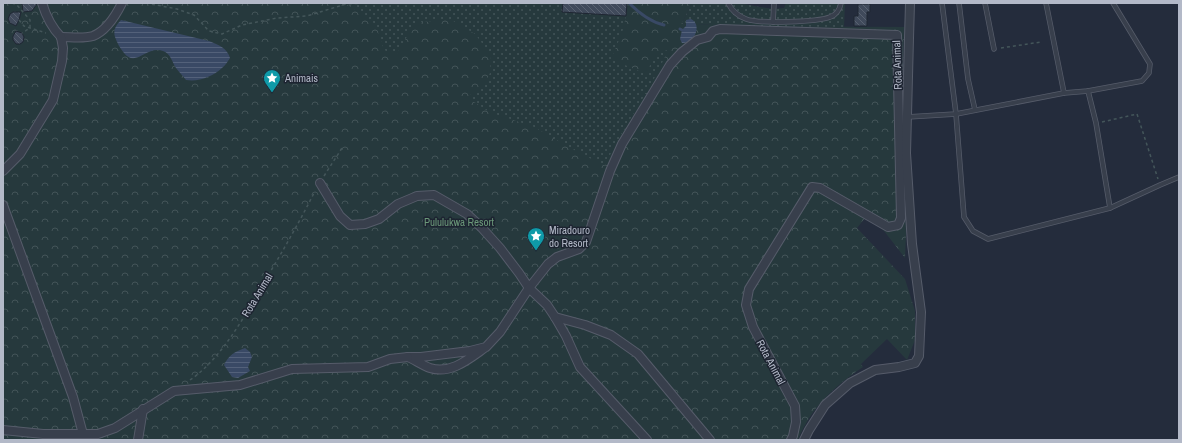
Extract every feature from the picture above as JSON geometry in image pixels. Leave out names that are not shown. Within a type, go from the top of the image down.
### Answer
[{"type":"street","points":[[3,171],[20,154],[53,100],[62,61],[63,48],[61,37],[48,21],[42,3]]},
{"type":"street","points":[[61,37],[93,36],[105,29],[122,3]]},
{"type":"street","points":[[804,440],[825,405],[850,383],[875,370],[915,363],[919,356],[921,312],[912,244],[906,153],[910,3]]},
{"type":"street","name":"Rota Animal","points":[[408,356],[431,368],[442,370],[453,368],[468,360],[486,347],[500,332],[529,288],[548,264],[557,257],[579,249],[586,242],[610,172],[622,144],[670,65],[682,52],[697,40],[708,37],[713,32],[720,29],[897,35],[901,218],[898,225],[888,227],[820,188],[812,187],[749,288],[746,306],[753,327],[795,406],[796,422],[791,440]]},
{"type":"street","points":[[320,182],[340,216],[350,225],[365,224],[379,219],[398,204],[417,196],[434,195],[467,214],[500,248],[529,288],[547,305],[566,336],[580,367],[647,440]]},
{"type":"street","points":[[3,204],[73,397],[83,434]]},
{"type":"street","points":[[555,317],[585,325],[612,335],[638,354],[710,440]]},
{"type":"street","points":[[3,430],[43,434],[98,434],[115,428],[143,409],[174,391],[240,385],[292,370],[368,367],[390,359],[470,351],[486,347]]},
{"type":"street","points":[[138,440],[143,409]]},
{"type":"lane","points":[[728,3],[738,15],[748,20],[773,22],[820,20],[832,17],[842,3]]},
{"type":"lane","points":[[773,22],[774,3]]},
{"type":"lane","points":[[942,3],[956,114],[964,217],[973,231],[988,238],[1110,208],[1179,178]]},
{"type":"lane","points":[[959,3],[968,79],[975,110]]},
{"type":"lane","points":[[985,3],[994,49]]},
{"type":"lane","points":[[1046,3],[1064,93]]},
{"type":"lane","points":[[907,117],[956,114],[1064,93],[1142,81],[1149,73],[1150,64],[1113,3]]},
{"type":"lane","points":[[1088,90],[1096,123],[1110,208]]},
{"type":"path","points":[[12,3],[17,5],[30,20],[30,28]]},
{"type":"path","points":[[146,3],[177,9],[194,15],[209,31],[222,34],[242,25],[277,18],[307,16],[346,4],[366,3]]},
{"type":"path","points":[[19,20],[24,26],[47,33],[51,25]]},
{"type":"path","points":[[22,34],[30,28]]},
{"type":"path","points":[[994,49],[1041,42]]},
{"type":"path","points":[[1096,123],[1137,114],[1160,185]]},
{"type":"path","name":"Rota Animal","points":[[190,380],[201,373],[225,344],[249,310],[294,232],[320,182],[342,148]]},
{"type":"green space","name":"Pululukwa Resort","points":[[3,3],[692,3],[682,23],[728,26],[904,27],[902,120],[906,234],[905,258],[881,227],[865,218],[857,228],[905,279],[915,311],[915,340],[907,360],[887,339],[861,364],[863,367],[843,382],[817,407],[803,428],[798,440],[3,440]]},
{"type":"green space","points":[[563,3],[563,12],[626,16],[622,33],[611,59],[646,74],[656,53],[668,50],[654,79],[612,150],[605,165],[585,156],[534,127],[489,112],[467,97],[483,87],[490,73],[491,55],[475,34],[450,19],[415,23],[396,55],[384,50],[376,25],[361,13],[346,4]]},
{"type":"green space","points":[[692,3],[736,3],[778,9],[784,8],[786,3],[845,3],[844,27],[728,26],[682,23]]},
{"type":"water","points":[[691,19],[696,25],[696,34],[690,41],[682,43],[680,39],[682,30],[686,26],[686,20]]},
{"type":"water","points":[[121,20],[209,41],[225,49],[230,58],[223,67],[210,76],[196,80],[186,80],[166,52],[157,50],[133,58],[128,57],[124,53],[114,34],[115,28]]},
{"type":"water","points":[[245,348],[250,352],[252,357],[248,367],[250,371],[238,378],[232,377],[224,365],[232,354]]},
{"type":"building","points":[[22,3],[37,4],[32,11],[23,12]]},
{"type":"building","points":[[563,3],[627,3],[626,16],[562,12]]},
{"type":"building","points":[[858,4],[870,4],[870,12],[867,12],[867,26],[854,26],[854,16],[858,16]]},
{"type":"building","points":[[13,12],[21,12],[16,26],[10,23],[8,19],[10,14]]},
{"type":"building","points":[[16,31],[22,33],[24,37],[23,42],[20,44],[16,44],[13,40],[13,36]]},
{"type":"waterway","points":[[629,3],[645,17],[664,25]]},
{"type":"place","name":"Animais","points":[[272,93]]},
{"type":"place","name":"Miradouro do Resort","points":[[536,251]]}]
